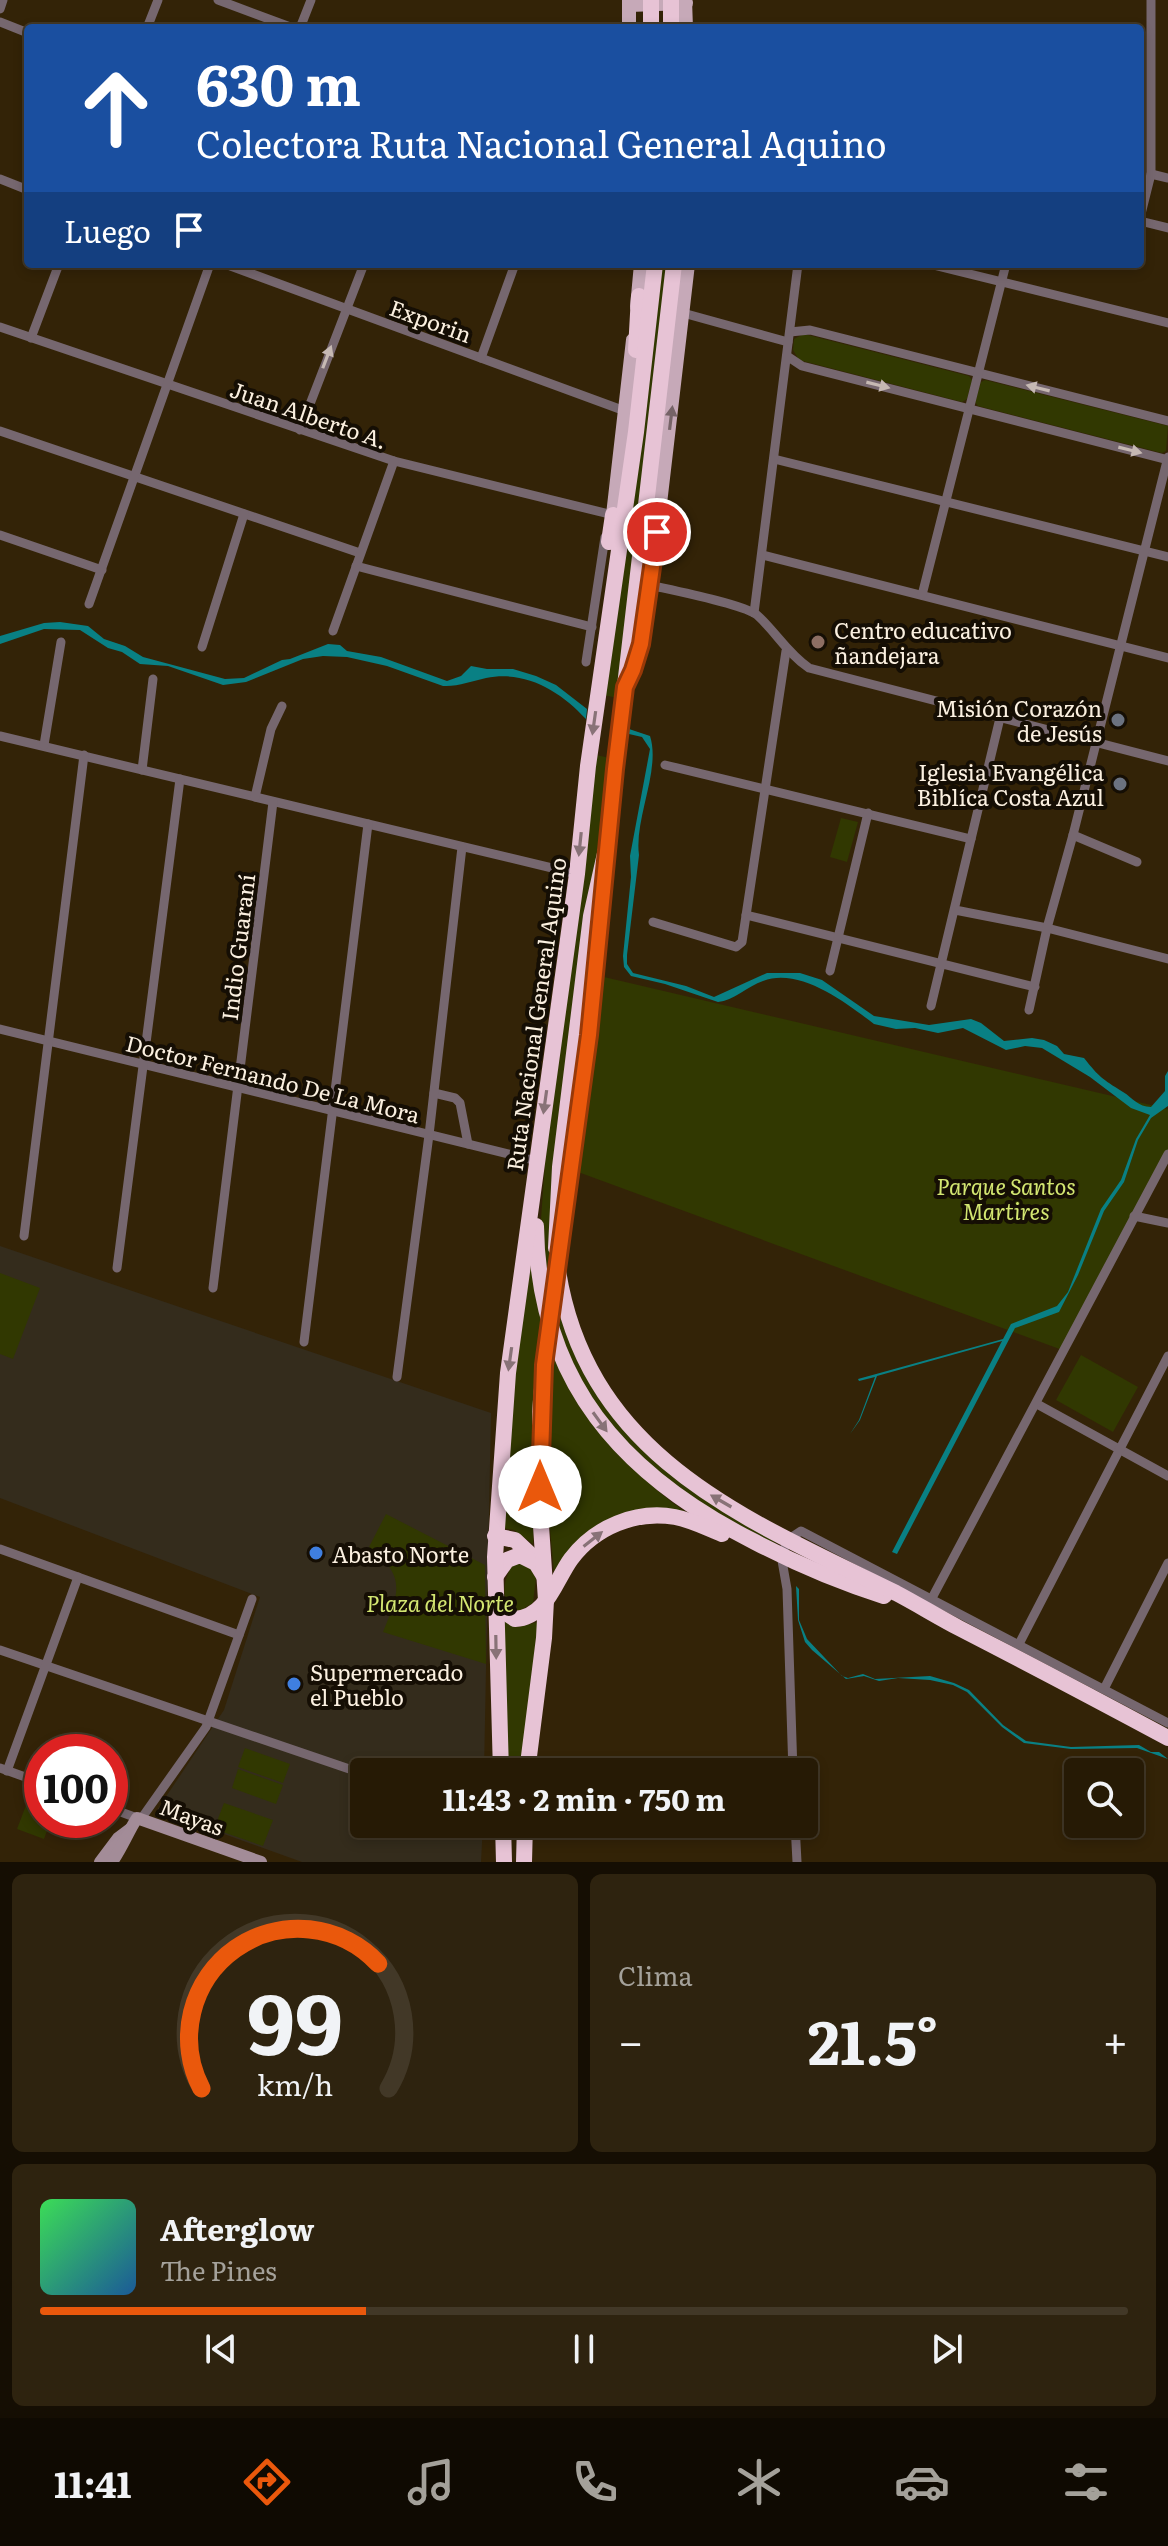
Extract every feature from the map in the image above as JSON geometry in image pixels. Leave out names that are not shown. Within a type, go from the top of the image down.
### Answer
[{"type":"highway","points":[[651,0],[651,24]]},
{"type":"highway","points":[[672,24],[681,1]]},
{"type":"highway","name":"Ruta Nacional General Aquino","points":[[501,1758],[495,1536],[508,1373],[577,874],[588,766],[636,432],[655,268]]},
{"type":"highway","points":[[529,1758],[541,1681],[546,1600],[541,1570],[540,1511],[540,1412],[544,1365],[581,1100],[606,849],[674,268]]},
{"type":"highway","points":[[636,432],[634,394],[639,296]]},
{"type":"highway","points":[[605,646],[600,612],[611,515]]},
{"type":"highway","points":[[606,849],[591,916],[558,1189],[555,1245],[565,1302],[596,1378],[637,1435],[664,1462],[696,1486],[789,1539],[925,1602],[1168,1738]]},
{"type":"highway","points":[[537,1164],[537,1254],[544,1302],[555,1338],[577,1387],[611,1437],[644,1470],[680,1499],[739,1534],[862,1590],[925,1602]]},
{"type":"highway","points":[[495,1601],[500,1609],[515,1619],[535,1614],[580,1550],[600,1532],[621,1522],[662,1516],[678,1518],[722,1534],[739,1534]]},
{"type":"highway","points":[[495,1536],[515,1540],[528,1550],[541,1570]]},
{"type":"highway","points":[[495,1578],[502,1566],[514,1556],[528,1557],[541,1570]]},
{"type":"highway","points":[[503,1838],[504,1862]]},
{"type":"highway","points":[[524,1862],[525,1838]]},
{"type":"main road","points":[[629,24],[629,3],[681,1],[685,24]]},
{"type":"main road","points":[[611,515],[641,268]]},
{"type":"main road","points":[[625,687],[641,644],[688,268]]},
{"type":"main road","points":[[636,600],[667,452]]},
{"type":"street","points":[[0,9],[3,0]]},
{"type":"street","points":[[149,24],[158,0]]},
{"type":"street","points":[[218,0],[282,24]]},
{"type":"street","points":[[302,24],[311,0]]},
{"type":"street","points":[[1144,203],[1151,174],[1151,0]]},
{"type":"street","points":[[0,22],[24,31]]},
{"type":"street","points":[[1151,174],[1168,178]]},
{"type":"street","points":[[0,179],[24,188]]},
{"type":"street","points":[[1144,221],[1168,228]]},
{"type":"street","points":[[31,338],[57,268]]},
{"type":"street","points":[[89,604],[209,268]]},
{"type":"street","name":"Exporin","points":[[236,268],[625,411]]},
{"type":"street","points":[[300,430],[362,268]]},
{"type":"street","points":[[481,358],[514,268]]},
{"type":"street","points":[[754,613],[798,268]]},
{"type":"street","points":[[945,268],[1168,323]]},
{"type":"street","points":[[922,595],[1005,268]]},
{"type":"street","points":[[683,313],[789,337],[810,330],[1168,421]]},
{"type":"street","name":"Juan Alberto A.","points":[[0,327],[394,461],[611,515]]},
{"type":"street","points":[[787,356],[802,366],[1168,459],[1047,928],[1029,1010]]},
{"type":"street","points":[[0,431],[360,553]]},
{"type":"street","points":[[774,459],[1168,557]]},
{"type":"street","points":[[333,631],[394,461]]},
{"type":"street","points":[[202,647],[244,514]]},
{"type":"street","points":[[586,662],[611,515]]},
{"type":"street","points":[[0,535],[102,570]]},
{"type":"street","points":[[763,555],[1168,658]]},
{"type":"street","points":[[356,566],[592,627]]},
{"type":"street","points":[[649,585],[754,613],[786,651],[809,668],[1168,761]]},
{"type":"street","points":[[44,745],[61,642]]},
{"type":"street","points":[[653,922],[736,947],[742,942],[786,651]]},
{"type":"street","points":[[142,770],[153,679]]},
{"type":"street","points":[[255,797],[271,729],[282,706]]},
{"type":"street","points":[[931,1006],[1000,718]]},
{"type":"street","points":[[0,736],[577,874]]},
{"type":"street","points":[[24,1236],[84,755]]},
{"type":"street","points":[[665,765],[971,839]]},
{"type":"street","points":[[117,1268],[180,779]]},
{"type":"street","name":"Indio Guaraní","points":[[213,1288],[273,802]]},
{"type":"street","points":[[830,971],[868,813]]},
{"type":"street","points":[[304,1342],[368,824]]},
{"type":"street","points":[[1073,835],[1137,862]]},
{"type":"street","points":[[397,1377],[462,847]]},
{"type":"street","points":[[955,910],[1047,928],[1168,959]]},
{"type":"street","points":[[746,915],[1035,987]]},
{"type":"street","name":"Doctor Fernando De La Mora","points":[[0,1029],[333,1110],[537,1164]]},
{"type":"street","points":[[434,1093],[455,1098],[460,1103],[468,1144]]},
{"type":"street","points":[[1168,1154],[1037,1404],[925,1602],[1019,1644],[1168,1723]]},
{"type":"street","points":[[1134,1216],[1168,1223]]},
{"type":"street","points":[[1019,1644],[1168,1356]]},
{"type":"street","points":[[1037,1404],[1168,1476]]},
{"type":"street","points":[[789,1539],[781,1555],[787,1589],[793,1758]]},
{"type":"street","points":[[0,1549],[239,1635]]},
{"type":"street","points":[[1104,1689],[1168,1563]]},
{"type":"street","points":[[24,1776],[4,1769],[78,1577]]},
{"type":"street","points":[[112,1862],[136,1822],[209,1720],[252,1599]]},
{"type":"street","points":[[0,1650],[350,1769]]},
{"type":"street","name":"Mayas","points":[[128,1818],[261,1862]]},
{"type":"street","points":[[100,1862],[118,1838],[136,1822]]},
{"type":"street","points":[[796,1838],[797,1862]]},
{"type":"shaded area","name":"Abasto Norte","points":[[0,1246],[491,1413],[484,1758],[350,1758],[350,1838],[482,1838],[481,1862],[302,1862],[157,1810],[224,1710],[260,1597],[0,1498]]},
{"type":"green space","points":[[658,268],[670,268],[618,698],[603,695]]},
{"type":"green space","points":[[804,334],[969,376],[972,380],[967,399],[962,402],[799,360],[793,350],[794,339]]},
{"type":"green space","points":[[985,380],[1168,426],[1166,451],[1162,453],[978,406],[975,402],[981,382]]},
{"type":"green space","points":[[596,755],[610,758],[546,1293],[541,1219],[545,1163]]},
{"type":"green space","points":[[841,818],[858,822],[847,862],[830,857]]},
{"type":"green space","name":"Parque Santos Martires","points":[[604,977],[1168,1109],[1168,1158],[1065,1351],[578,1172]]},
{"type":"green space","points":[[529,1253],[543,1322],[533,1544],[514,1530],[502,1528],[503,1479]]},
{"type":"green space","points":[[0,1273],[40,1288],[13,1359],[0,1354]]},
{"type":"green space","points":[[559,1298],[611,1410],[777,1544],[689,1499],[615,1432],[581,1383],[556,1324]]},
{"type":"green space","points":[[553,1347],[631,1463],[671,1501],[694,1517],[623,1517],[554,1573],[548,1507],[548,1399]]},
{"type":"green space","points":[[1081,1355],[1138,1387],[1113,1432],[1056,1400]]},
{"type":"green space","name":"Plaza del Norte","points":[[386,1514],[485,1565],[486,1664],[383,1632],[393,1606],[396,1586],[389,1567],[369,1547]]},
{"type":"green space","points":[[514,1563],[528,1564],[536,1578],[533,1603],[519,1611],[508,1606],[504,1589]]},
{"type":"green space","points":[[504,1621],[519,1627],[538,1622],[522,1758],[506,1758]]},
{"type":"green space","points":[[245,1748],[290,1764],[283,1783],[238,1767]]},
{"type":"green space","points":[[238,1769],[283,1785],[276,1804],[232,1788]]},
{"type":"green space","points":[[224,1803],[273,1820],[263,1846],[214,1829]]},
{"type":"green space","points":[[24,1811],[24,1832],[17,1829]]},
{"type":"water","points":[[44,623],[88,626],[104,639],[125,646],[143,657],[225,679],[244,678],[282,660],[328,644],[381,657],[447,681],[461,676],[471,666],[513,669],[556,685],[587,709],[586,719],[553,692],[515,677],[501,676],[443,686],[387,666],[347,657],[323,656],[303,659],[246,682],[223,685],[168,666],[140,664],[80,630],[44,629],[0,644],[0,636]]},
{"type":"water","points":[[629,729],[650,736],[652,749],[650,779],[638,841],[627,955],[627,964],[633,973],[686,986],[714,997],[767,973],[800,973],[822,980],[874,1016],[929,1025],[971,1019],[1004,1041],[1044,1040],[1057,1046],[1064,1054],[1084,1058],[1105,1080],[1146,1107],[1151,1107],[1165,1091],[1168,1071],[1168,1106],[1151,1118],[1138,1140],[1124,1182],[1104,1211],[1078,1275],[1059,1312],[1015,1328],[897,1554],[892,1552],[1002,1341],[877,1376],[860,1420],[850,1434],[859,1420],[875,1377],[858,1379],[1003,1339],[1011,1324],[1057,1306],[1068,1292],[1101,1209],[1121,1180],[1136,1139],[1150,1115],[1131,1108],[1090,1077],[1042,1048],[1025,1046],[1006,1050],[963,1028],[938,1033],[874,1024],[850,1006],[807,983],[777,978],[763,981],[718,1002],[631,976],[624,967],[623,956],[631,877],[630,856],[650,749],[642,737],[629,734]]},
{"type":"water","points":[[796,1586],[799,1589],[799,1620],[807,1639],[840,1674],[805,1642],[798,1620]]},
{"type":"water","points":[[863,1674],[875,1679],[930,1676],[969,1690],[1003,1725],[1026,1741],[1071,1747],[1139,1745],[1168,1759],[1137,1748],[1071,1749],[1024,1743],[1002,1727],[967,1692],[953,1685],[930,1680],[898,1678],[879,1681],[864,1676],[846,1679],[843,1676],[848,1678]]},
{"type":"place","name":"Centro educativo ñandejara","points":[[818,642]]},
{"type":"place","name":"Misión Corazón de Jesús","points":[[1118,720]]},
{"type":"place","name":"Iglesia Evangélica Biblíca Costa Azul","points":[[1120,784]]},
{"type":"place","name":"Abasto Norte","points":[[316,1553]]},
{"type":"place","name":"Supermercado el Pueblo","points":[[294,1684]]},
{"type":"route","points":[[540,1487],[540,1412],[544,1365],[577,1136],[625,687],[641,644],[657,532]]}]
